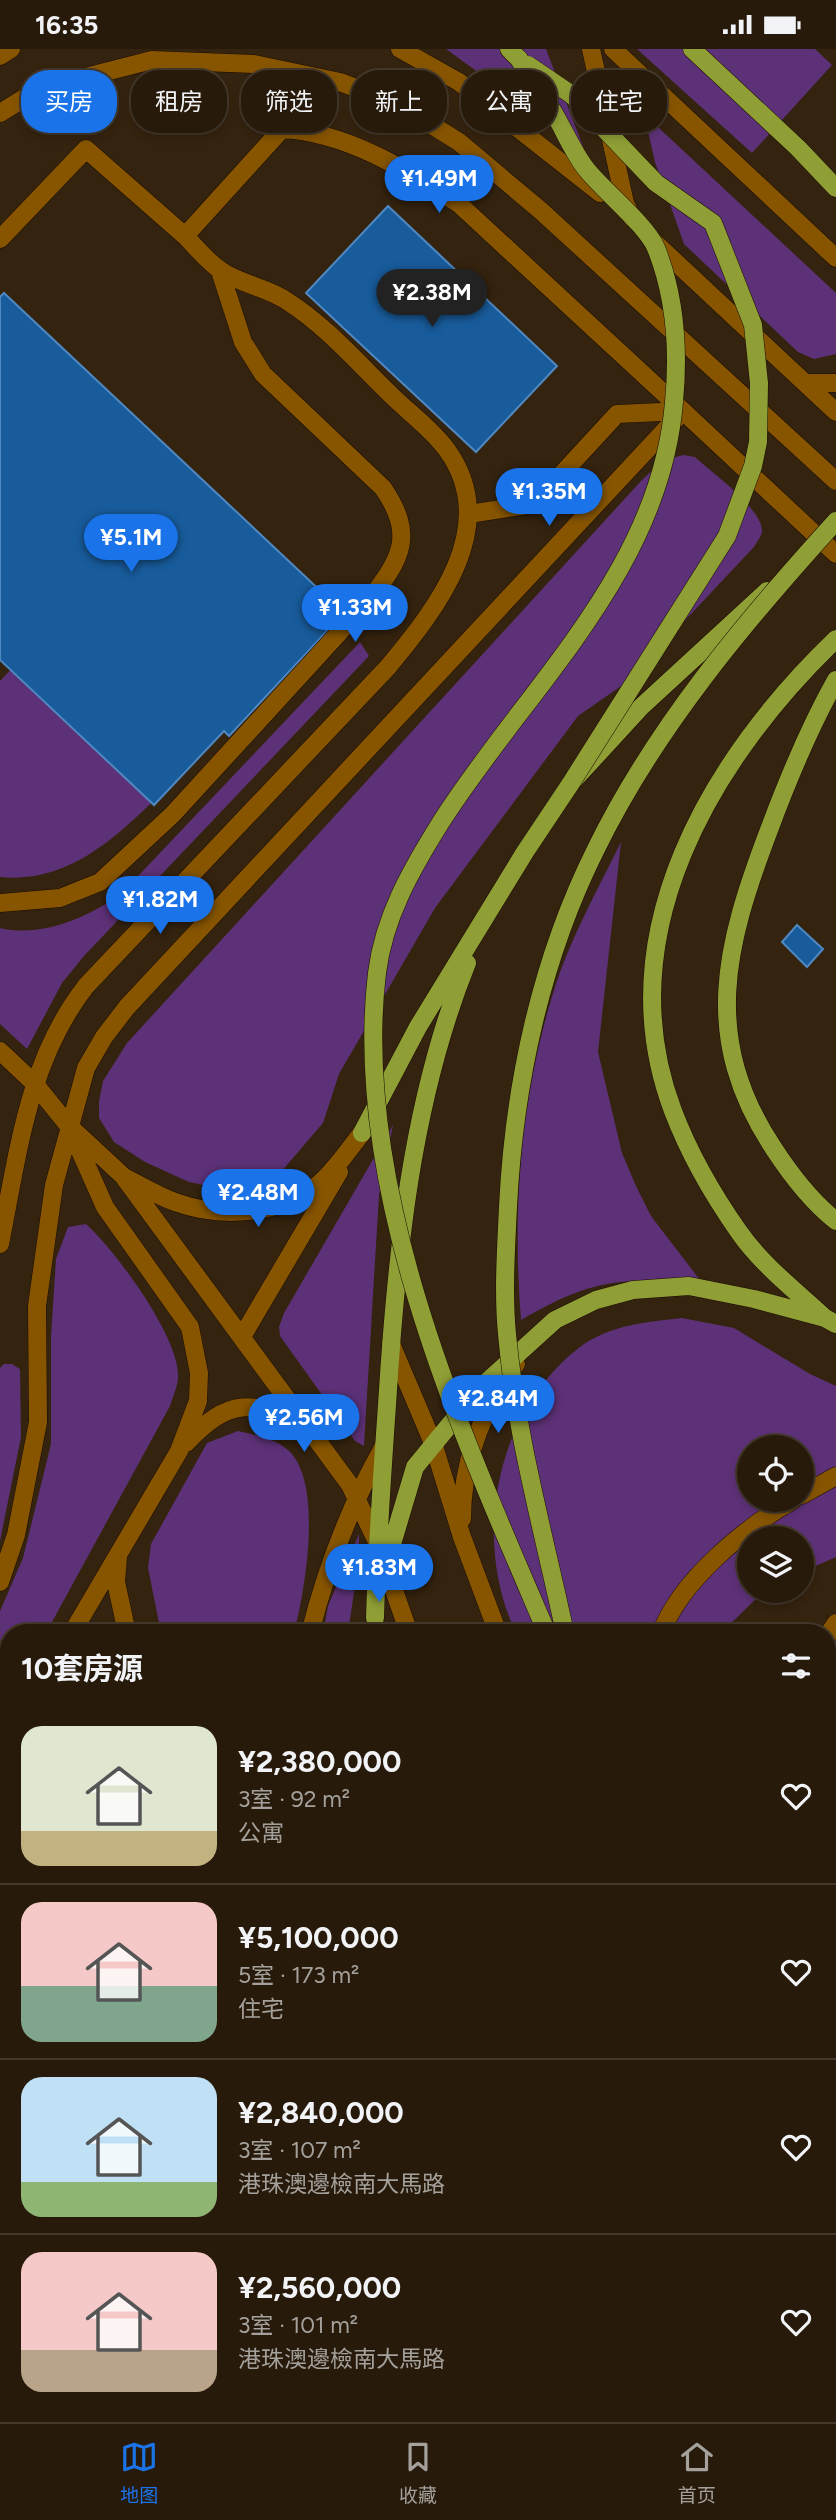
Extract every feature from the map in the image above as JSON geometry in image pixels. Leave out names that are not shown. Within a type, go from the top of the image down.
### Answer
[{"type":"main road","points":[[692,49],[798,148],[836,188]]},
{"type":"main road","points":[[362,1133],[418,1027],[727,536],[753,466],[758,442],[759,383],[753,325],[713,223],[656,183],[572,95],[514,54]]},
{"type":"main road","points":[[514,54],[584,167],[655,243],[676,319],[677,375],[671,436],[653,495],[622,569],[591,620],[473,772],[407,877],[390,918],[377,971],[374,1043],[379,1130],[392,1196],[429,1341],[485,1488],[543,1624]]},
{"type":"main road","points":[[563,1624],[528,1471],[506,1333],[511,1152],[530,1043],[547,970],[596,849],[635,780],[682,708],[798,563],[836,521]]},
{"type":"main road","points":[[571,783],[679,670],[798,563]]},
{"type":"main road","points":[[831,1321],[779,1277],[740,1233],[695,1159],[672,1110],[652,1008],[657,943],[667,897],[690,832],[716,783],[785,691],[836,639]]},
{"type":"main road","points":[[835,1221],[790,1173],[758,1126],[740,1085],[730,1045],[726,999],[740,907],[792,769],[836,680]]},
{"type":"main road","points":[[373,1624],[391,1344],[402,1227],[426,1095],[450,1006],[487,915]]},
{"type":"main road","points":[[373,1624],[385,1562],[415,1467],[479,1389],[555,1321],[596,1300],[661,1286],[721,1290],[831,1321]]},
{"type":"street","points":[[0,55],[11,49]]},
{"type":"street","points":[[400,49],[469,90],[601,193],[836,412]]},
{"type":"street","points":[[590,49],[625,203],[634,224]]},
{"type":"street","points":[[613,49],[836,258]]},
{"type":"street","points":[[0,113],[39,89],[152,60],[254,64],[340,82],[398,104],[459,142],[540,210],[836,481]]},
{"type":"street","points":[[185,236],[282,128],[301,129],[341,141],[418,177],[459,204],[836,554]]},
{"type":"street","points":[[0,239],[86,149],[185,236],[220,271],[265,288],[315,321],[447,449],[464,481],[469,514],[463,547],[449,586],[428,618],[388,667],[86,986],[65,1013],[34,1083],[0,1244]]},
{"type":"street","points":[[0,903],[60,898],[100,882],[173,814],[369,600],[395,565],[402,546],[402,526],[396,507],[383,488],[263,374],[243,342],[220,271]]},
{"type":"street","points":[[805,383],[836,383]]},
{"type":"street","points":[[469,514],[534,504],[617,414],[683,411]]},
{"type":"street","points":[[0,1582],[16,1535],[38,1422],[40,1272],[54,1185],[68,1125],[86,1068],[104,1037],[127,1007],[683,411]]},
{"type":"street","points":[[0,1051],[34,1083],[68,1125],[123,1176],[243,1335],[356,1496],[385,1562],[406,1624]]},
{"type":"street","points":[[68,1125],[105,1207],[190,1327],[199,1373],[198,1401],[179,1451],[77,1624]]},
{"type":"street","points":[[123,1176],[173,1201],[199,1209],[244,1212],[278,1207],[304,1195],[323,1180],[362,1133]]},
{"type":"street","points":[[243,1335],[362,1133]]},
{"type":"street","points":[[462,1537],[462,1490],[469,1455],[505,1379],[537,1335]]},
{"type":"street","points":[[391,1344],[433,1443],[462,1537],[495,1624]]},
{"type":"street","points":[[179,1451],[201,1427],[234,1408],[253,1405],[277,1411],[308,1427]]},
{"type":"street","points":[[313,1624],[338,1537],[356,1496],[384,1446]]},
{"type":"street","points":[[814,1488],[836,1476]]},
{"type":"street","points":[[667,1624],[688,1589],[728,1546],[772,1512]]},
{"type":"street","points":[[118,1553],[117,1582],[125,1624]]},
{"type":"shaded area","points":[[446,49],[546,49],[554,70],[475,70]]},
{"type":"shaded area","points":[[637,49],[815,49],[832,65],[752,153],[667,76],[667,70],[660,70]]},
{"type":"shaded area","points":[[557,78],[571,115],[571,133],[578,133],[584,149],[557,129]]},
{"type":"shaded area","points":[[648,133],[664,133],[836,293],[836,354],[814,359],[798,352],[684,244],[655,162]]},
{"type":"shaded area","points":[[684,455],[695,457],[746,503],[760,523],[760,538],[627,682],[578,716],[435,908],[339,1074],[323,1123],[269,1186],[231,1191],[189,1182],[145,1162],[114,1142],[99,1118],[99,1101],[103,1081],[127,1043],[641,481],[663,460]]},
{"type":"shaded area","points":[[360,642],[369,656],[84,956],[62,983],[27,1049],[0,1024],[0,928],[48,928],[79,918],[121,894]]},
{"type":"shaded area","points":[[27,652],[170,785],[114,837],[73,863],[26,877],[0,877],[0,681]]},
{"type":"shaded area","points":[[621,842],[598,1052],[622,1153],[636,1186],[651,1216],[703,1284],[629,1281],[609,1284],[568,1296],[521,1320],[518,1278],[519,1194],[534,1069],[543,1027],[561,968]]},
{"type":"shaded area","points":[[393,1125],[379,1195],[364,1446],[355,1441],[280,1336],[279,1327],[284,1313]]},
{"type":"shaded area","points":[[86,1224],[128,1272],[167,1337],[175,1357],[178,1382],[170,1406],[51,1624],[0,1624],[0,1611],[23,1558],[51,1444],[51,1336],[56,1259],[68,1227]]},
{"type":"shaded area","points":[[682,1318],[734,1328],[810,1374],[836,1386],[836,1557],[814,1567],[814,1526],[737,1526],[737,1603],[752,1603],[730,1624],[513,1624],[502,1596],[495,1558],[494,1518],[500,1479],[511,1441],[528,1405],[551,1374],[580,1347],[616,1329]]},
{"type":"shaded area","points":[[4,1364],[12,1364],[20,1369],[21,1437],[0,1541],[0,1368]]},
{"type":"shaded area","points":[[238,1431],[282,1446],[299,1465],[306,1486],[309,1538],[296,1624],[159,1624],[148,1568],[151,1544],[207,1443]]},
{"type":"shaded area","points":[[359,1534],[359,1558],[349,1624],[325,1624],[328,1606]]},
{"type":"building","points":[[388,206],[557,366],[476,452],[306,293]]},
{"type":"building","points":[[4,293],[344,613],[229,736],[224,731],[154,805],[0,660],[0,297]]},
{"type":"building","points":[[797,925],[823,949],[807,967],[782,942]]}]
